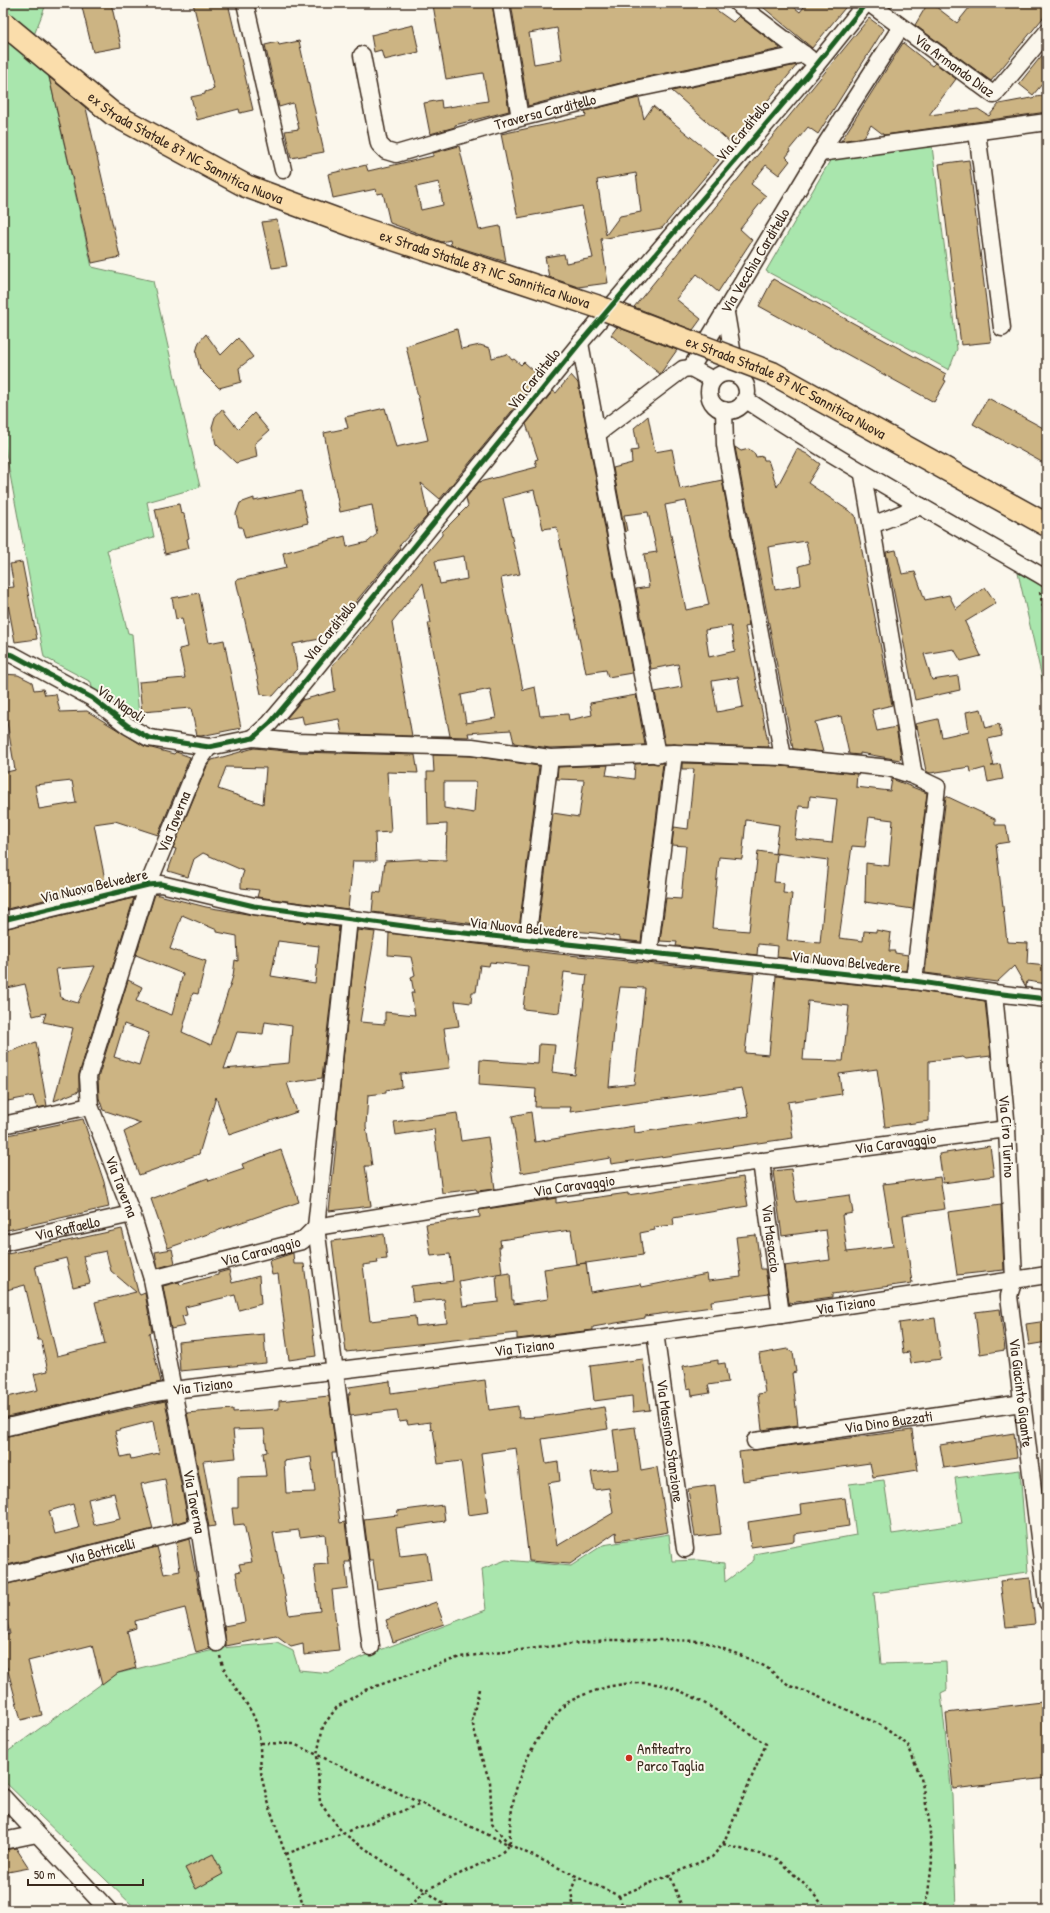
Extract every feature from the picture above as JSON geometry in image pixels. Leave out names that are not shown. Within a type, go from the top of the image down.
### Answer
[{"type":"highway","name":"ex Strada Statale 87 NC Sannitica Nuova","points":[[3,23],[113,114],[246,186],[357,227],[596,306],[772,373],[1047,525]]},
{"type":"street","points":[[245,3],[283,170]]},
{"type":"street","points":[[501,3],[520,118]]},
{"type":"street","points":[[737,3],[811,59]]},
{"type":"street","name":"Via Carditello","points":[[209,748],[253,738],[270,723],[811,59],[866,3]]},
{"type":"street","name":"Via Armando Diaz","points":[[869,3],[994,95],[1047,32]]},
{"type":"street","name":"Via Vecchia Carditello","points":[[691,368],[726,313],[820,154],[901,27]]},
{"type":"street","name":"Traversa Carditello","points":[[362,55],[379,144],[386,152],[396,154],[520,118],[635,89],[811,59]]},
{"type":"street","points":[[820,154],[1047,122]]},
{"type":"street","points":[[977,132],[1002,328]]},
{"type":"street","points":[[726,313],[736,375]]},
{"type":"street","points":[[580,343],[657,755]]},
{"type":"street","points":[[597,434],[683,369],[691,368],[713,380]]},
{"type":"street","points":[[732,373],[736,375],[741,378],[746,386],[745,399],[737,409],[724,410],[713,403],[710,398],[709,391],[713,380],[721,374],[732,373]]},
{"type":"street","points":[[745,399],[863,475],[921,506],[1045,586]]},
{"type":"street","points":[[724,410],[725,445],[782,757]]},
{"type":"street","points":[[863,475],[914,776]]},
{"type":"street","points":[[872,525],[921,506]]},
{"type":"street","name":"Via Napoli","points":[[3,653],[13,655],[92,698],[128,726],[149,738],[209,748]]},
{"type":"street","points":[[253,738],[296,742],[472,747],[550,758],[657,755],[674,753],[782,757],[889,768],[914,776],[937,787],[914,981]]},
{"type":"street","name":"Via Taverna","points":[[209,748],[199,761],[148,885],[88,1077],[90,1106],[132,1214],[152,1279],[199,1527],[217,1643]]},
{"type":"street","points":[[649,954],[674,753]]},
{"type":"street","points":[[527,940],[550,758]]},
{"type":"street","name":"Via Nuova Belvedere","points":[[3,920],[148,885],[161,884],[254,906],[349,919],[649,954],[914,981],[1047,999]]},
{"type":"street","points":[[349,919],[316,1227],[371,1647]]},
{"type":"street","name":"Via Ciro Turino","points":[[994,993],[1006,1129],[1014,1280]]},
{"type":"street","points":[[3,1125],[90,1106]]},
{"type":"street","name":"Via Caravaggio","points":[[152,1279],[302,1241],[316,1227],[564,1187],[1006,1129]]},
{"type":"street","name":"Via Masaccio","points":[[761,1161],[781,1315]]},
{"type":"street","name":"Via Raffaello","points":[[3,1243],[132,1214]]},
{"type":"street","name":"Via Tiziano","points":[[3,1428],[148,1394],[173,1390],[654,1332],[781,1315],[1047,1275]]},
{"type":"street","name":"Via Giacinto Gigante","points":[[1014,1280],[1009,1296],[1047,1602]]},
{"type":"street","name":"Via Massimo Stanzione","points":[[654,1332],[685,1549]]},
{"type":"street","name":"Via Dino Buzzati","points":[[755,1441],[1023,1403]]},
{"type":"street","name":"Via Botticelli","points":[[3,1576],[199,1527]]},
{"type":"street","points":[[3,1797],[108,1910]]},
{"type":"street","points":[[3,1841],[37,1834]]},
{"type":"path","points":[[1045,586],[1040,590],[1047,628]]},
{"type":"path","points":[[453,1910],[343,1833],[320,1803],[317,1755],[323,1726],[337,1707],[365,1690],[460,1657],[606,1640],[702,1641],[766,1667],[790,1686],[810,1693],[879,1724],[908,1745],[921,1778],[929,1820],[932,1861],[928,1894],[922,1910]]},
{"type":"path","points":[[217,1643],[223,1670],[252,1713],[261,1743],[262,1781],[305,1910]]},
{"type":"path","points":[[510,1845],[509,1829],[514,1798],[527,1756],[545,1728],[567,1704],[596,1690],[624,1682],[666,1686],[697,1700],[766,1744],[723,1844],[712,1856],[619,1896]]},
{"type":"path","points":[[478,1689],[472,1721],[481,1756],[490,1782],[492,1824],[510,1845]]},
{"type":"path","points":[[261,1743],[294,1744],[619,1896],[624,1910]]},
{"type":"path","points":[[286,1854],[422,1804]]},
{"type":"path","points":[[723,1844],[777,1859],[804,1884],[828,1910]]},
{"type":"path","points":[[405,1910],[426,1890],[499,1855],[510,1845]]},
{"type":"path","points":[[670,1875],[683,1910]]},
{"type":"path","points":[[574,1910],[571,1891],[577,1876]]},
{"type":"green space","points":[[3,3],[35,3],[45,7],[32,40],[3,28]]},
{"type":"green space","points":[[3,33],[49,77],[92,267],[153,281],[200,487],[147,502],[154,537],[107,550],[128,633],[132,634],[139,716],[92,688],[91,682],[44,657],[3,437]]},
{"type":"green space","points":[[932,146],[957,349],[949,370],[766,271],[831,159]]},
{"type":"green space","points":[[1018,573],[1047,588],[1047,700]]},
{"type":"green space","points":[[1020,1470],[1028,1572],[874,1593],[881,1664],[946,1662],[947,1690],[941,1693],[952,1796],[956,1910],[137,1910],[3,1780],[3,1755],[115,1674],[222,1648],[277,1643],[293,1651],[299,1670],[330,1673],[359,1658],[486,1610],[482,1569],[506,1560],[571,1566],[603,1545],[669,1534],[672,1561],[698,1560],[724,1563],[725,1582],[754,1560],[754,1554],[856,1535],[849,1484],[884,1480],[892,1534],[962,1524],[955,1478]]},
{"type":"building","points":[[81,3],[111,3],[121,47],[93,52]]},
{"type":"building","points":[[193,3],[228,3],[253,110],[240,113],[239,109],[197,120],[191,97],[205,94],[205,92],[214,89]]},
{"type":"building","points":[[444,3],[492,3],[509,111],[455,125],[455,127],[430,134],[424,103],[441,100],[442,108],[488,101],[483,73],[446,79],[433,5]]},
{"type":"building","points":[[511,3],[719,3],[715,9],[733,22],[739,16],[780,48],[580,92],[528,106]],"holes":[[[557,28],[562,59],[534,64],[529,33]]]},
{"type":"building","points":[[758,3],[789,3],[800,12],[807,3],[849,3],[812,48]]},
{"type":"building","points":[[928,3],[931,3],[957,23],[973,3],[1047,3],[1047,13],[991,81],[915,25]]},
{"type":"building","points":[[869,18],[884,29],[818,134],[808,127],[789,150],[790,152],[786,157],[790,161],[779,175],[766,165],[751,184],[766,196],[740,229],[752,240],[718,292],[697,274],[676,299],[701,319],[693,330],[634,307]]},
{"type":"building","points":[[413,25],[419,52],[384,60],[381,50],[374,52],[371,35]]},
{"type":"building","points":[[299,41],[324,152],[291,158],[285,131],[299,129],[293,103],[279,107],[265,45],[278,42],[279,45]]},
{"type":"building","points":[[903,43],[932,66],[935,63],[956,79],[929,115],[978,109],[989,116],[999,104],[1047,95],[1047,112],[884,135],[871,125],[864,137],[841,141]]},
{"type":"building","points":[[1047,49],[1047,78],[1033,95],[1019,84]]},
{"type":"building","points":[[797,65],[732,144],[672,91]]},
{"type":"building","points":[[49,77],[86,108],[120,257],[92,263]]},
{"type":"building","points":[[639,98],[644,119],[653,106],[719,160],[662,228],[601,239],[608,283],[578,287],[549,277],[545,257],[564,254],[566,263],[593,258],[582,206],[518,218],[501,134],[586,116],[585,111]],"holes":[[[636,173],[641,212],[620,216],[606,235],[597,180]]]},
{"type":"building","points":[[459,146],[479,230],[500,226],[506,262],[451,245],[450,240],[442,242],[390,223],[383,193],[377,194],[376,189],[333,198],[328,174],[366,165],[368,171],[433,156],[433,153]],"holes":[[[439,182],[443,205],[421,210],[416,187]]]},
{"type":"building","points":[[969,160],[991,342],[961,345],[939,164]]},
{"type":"building","points":[[277,220],[287,266],[272,268],[262,222]]},
{"type":"building","points":[[773,279],[946,374],[944,380],[946,381],[934,402],[759,306]]},
{"type":"building","points":[[617,327],[677,350],[660,374],[611,335]]},
{"type":"building","points":[[457,329],[461,349],[480,345],[490,348],[492,358],[507,354],[512,360],[514,359],[521,365],[524,362],[535,372],[533,375],[538,379],[440,499],[421,483],[428,515],[399,546],[400,548],[333,631],[327,631],[326,634],[319,635],[320,639],[293,644],[297,669],[273,696],[261,694],[236,580],[286,568],[283,553],[345,536],[347,547],[368,542],[377,534],[372,505],[340,512],[324,433],[348,428],[345,417],[385,408],[396,447],[428,440],[406,346]]},
{"type":"building","points":[[206,334],[221,355],[238,338],[253,357],[239,368],[241,382],[219,388],[200,369],[196,352],[199,342]]},
{"type":"building","points":[[571,375],[578,383],[632,673],[608,677],[606,670],[586,673],[557,527],[543,529],[534,490],[503,498],[520,574],[501,578],[523,690],[535,687],[540,716],[568,714],[569,720],[592,715],[590,703],[636,695],[645,745],[550,748],[514,743],[511,730],[468,733],[469,737],[431,736],[450,736],[428,623],[431,623],[423,583],[392,622],[412,736],[342,734],[339,719],[304,725],[302,716],[286,719],[302,700],[335,691],[332,666],[442,535],[442,532],[468,506],[466,498],[479,482],[537,467],[535,460],[538,459],[526,424],[553,391],[556,393]],"holes":[[[464,556],[467,579],[440,584],[435,561]],[[490,689],[496,718],[466,723],[461,695]]]},
{"type":"building","points":[[988,398],[1047,430],[1047,465],[973,424]]},
{"type":"building","points":[[222,409],[238,429],[254,413],[269,431],[255,443],[257,457],[236,463],[216,444],[212,427],[215,417]]},
{"type":"building","points":[[648,416],[655,452],[672,449],[680,489],[722,480],[749,626],[745,627],[769,747],[665,744],[655,692],[682,687],[678,664],[651,669],[636,589],[649,587],[644,554],[657,552],[648,512],[624,515],[627,531],[625,532],[613,468],[632,463],[631,451],[638,450],[634,428]],"holes":[[[686,501],[709,605],[686,610],[665,505]],[[731,626],[735,651],[709,657],[705,630]],[[738,677],[743,707],[717,712],[712,681]]]},
{"type":"building","points":[[735,447],[741,451],[749,449],[755,454],[756,457],[763,456],[764,460],[768,460],[777,487],[797,449],[807,454],[820,464],[808,483],[855,515],[892,705],[872,710],[877,731],[896,727],[901,757],[900,760],[860,753],[860,755],[849,754],[841,716],[815,722],[823,752],[793,749]],"holes":[[[806,541],[810,563],[799,566],[801,585],[775,590],[768,547]]]},
{"type":"building","points":[[301,491],[308,523],[245,538],[242,527],[239,527],[236,514],[240,503],[254,498],[254,501]]},
{"type":"building","points":[[179,504],[181,513],[184,514],[189,538],[187,539],[189,548],[165,554],[155,509]]},
{"type":"building","points":[[896,550],[902,574],[915,572],[925,600],[949,595],[956,609],[985,587],[996,603],[965,622],[981,656],[961,661],[954,649],[924,654],[932,680],[958,676],[960,690],[915,700],[886,552]]},
{"type":"building","points":[[22,562],[37,639],[15,642],[5,588],[14,587],[10,564]]},
{"type":"building","points":[[199,593],[209,643],[224,640],[241,728],[197,736],[191,708],[142,712],[139,682],[185,678],[179,649],[188,647],[182,618],[176,619],[172,598]]},
{"type":"building","points":[[3,674],[18,675],[32,682],[34,690],[43,689],[45,695],[56,694],[60,712],[87,711],[144,746],[174,754],[176,752],[190,757],[158,835],[115,821],[94,824],[106,885],[3,910],[3,773],[15,770],[3,698]],"holes":[[[72,781],[76,803],[39,809],[35,785]]]},
{"type":"building","points":[[981,709],[986,728],[999,724],[1002,736],[988,739],[994,765],[1000,764],[1003,779],[988,782],[985,768],[971,772],[970,767],[930,773],[926,771],[917,726],[916,729],[915,724],[938,719],[942,737],[969,731],[966,712]]},
{"type":"building","points":[[254,748],[296,752],[415,755],[418,773],[387,772],[391,832],[375,833],[376,861],[353,861],[348,909],[257,897],[259,890],[241,888],[241,880],[244,871],[203,853],[194,859],[188,877],[168,871],[176,849],[173,848],[207,766],[212,760]],"holes":[[[226,767],[266,768],[263,804],[218,789]]]},
{"type":"building","points":[[433,755],[471,756],[539,766],[519,929],[372,912],[374,892],[381,893],[385,861],[418,859],[446,860],[447,824],[428,825],[427,772],[434,772]],"holes":[[[444,782],[476,782],[474,813],[444,808]]]},
{"type":"building","points":[[663,763],[641,942],[620,940],[620,937],[596,933],[538,928],[553,813],[579,817],[584,780],[557,779],[558,767],[608,765],[606,775],[634,779],[635,764]]},
{"type":"building","points":[[682,763],[782,766],[857,774],[856,787],[890,791],[892,779],[927,793],[913,909],[865,902],[866,863],[889,866],[893,820],[869,817],[865,847],[852,846],[839,938],[863,941],[864,931],[876,932],[876,930],[891,933],[889,951],[895,951],[895,953],[908,955],[906,971],[777,957],[778,946],[758,944],[757,955],[676,946],[677,942],[660,941],[666,898],[681,899],[686,846],[672,845],[674,827],[688,829],[694,769],[682,769]],"holes":[[[810,796],[837,799],[832,843],[795,839],[799,806],[809,807]],[[746,820],[779,825],[775,853],[828,860],[820,943],[787,940],[792,894],[783,893],[784,883],[774,882],[777,854],[758,851],[749,931],[712,928],[719,857],[742,859]]]},
{"type":"building","points":[[946,796],[995,819],[995,825],[1006,825],[1009,842],[996,844],[1007,942],[1028,943],[1027,964],[1047,966],[1047,984],[1027,981],[1026,987],[1014,966],[997,982],[925,973]]},
{"type":"building","points":[[155,894],[206,907],[339,927],[322,1078],[287,1083],[297,1112],[229,1135],[216,1097],[199,1154],[139,1175],[124,1132],[141,1123],[103,1110],[99,1098],[98,1078],[128,980],[142,987],[136,1001],[172,1015],[183,974],[136,955]],"holes":[[[182,915],[217,930],[217,932],[237,936],[238,961],[235,960],[233,976],[211,1045],[182,1032],[193,993],[198,994],[206,961],[170,949]],[[278,941],[319,946],[315,983],[271,976]],[[265,1022],[292,1026],[289,1063],[224,1069],[237,1032],[263,1034]],[[124,1024],[149,1033],[139,1065],[114,1057]]]},
{"type":"building","points":[[134,898],[79,1074],[79,1091],[54,1101],[73,1028],[43,1022],[46,1013],[33,1016],[25,984],[3,989],[3,929]],"holes":[[[95,966],[78,1003],[61,998],[56,969]]]},
{"type":"building","points":[[357,930],[375,932],[360,1022],[385,1024],[385,1012],[415,1015],[411,993],[414,993],[411,977],[415,975],[411,957],[388,955],[389,933],[549,953],[754,974],[745,1053],[769,1055],[776,976],[913,990],[985,1001],[991,1056],[966,1059],[963,1057],[929,1061],[929,1121],[885,1127],[877,1069],[839,1074],[842,1094],[788,1102],[793,1138],[611,1164],[610,1158],[521,1173],[512,1116],[531,1112],[535,1142],[634,1126],[635,1133],[749,1116],[742,1088],[570,1112],[571,1107],[535,1107],[536,1089],[479,1085],[480,1060],[538,1064],[539,1044],[555,1045],[552,1072],[575,1075],[587,975],[564,972],[559,1013],[523,1009],[528,966],[490,962],[489,966],[480,965],[476,992],[472,992],[471,1003],[455,1001],[459,1026],[444,1028],[450,1068],[401,1074],[402,1087],[386,1090],[386,1093],[368,1095],[366,1126],[372,1166],[365,1166],[371,1206],[329,1211],[336,1145],[336,1126]],"holes":[[[620,987],[645,988],[642,1017],[634,1084],[609,1087],[615,1020]],[[808,1001],[849,1006],[843,1061],[803,1060]]]},
{"type":"building","points":[[36,1042],[47,1106],[37,1108],[33,1096],[3,1102],[3,1054]]},
{"type":"building","points":[[457,1113],[461,1141],[488,1137],[495,1189],[477,1191],[476,1189],[442,1193],[434,1129],[396,1135],[394,1122]]},
{"type":"building","points":[[83,1119],[104,1182],[109,1207],[3,1231],[3,1136]]},
{"type":"building","points":[[990,1146],[994,1176],[943,1183],[939,1154]]},
{"type":"building","points":[[281,1150],[299,1202],[168,1248],[151,1199],[208,1178],[209,1181],[244,1169],[242,1164]]},
{"type":"building","points":[[791,1169],[796,1202],[850,1195],[853,1213],[842,1215],[847,1252],[893,1246],[883,1184],[940,1177],[945,1209],[903,1215],[912,1283],[832,1294],[832,1297],[789,1303],[784,1266],[830,1260],[826,1230],[782,1236],[773,1171]]},
{"type":"building","points":[[743,1177],[748,1206],[673,1218],[674,1225],[654,1227],[655,1230],[640,1233],[643,1255],[586,1263],[590,1292],[641,1284],[642,1287],[707,1274],[708,1281],[741,1277],[736,1237],[756,1235],[761,1269],[765,1269],[769,1293],[711,1301],[712,1307],[645,1316],[645,1318],[593,1327],[593,1330],[517,1339],[517,1333],[346,1352],[332,1241],[384,1234],[387,1259],[377,1260],[378,1263],[363,1265],[370,1321],[415,1316],[416,1326],[447,1323],[444,1299],[413,1302],[411,1286],[453,1281],[450,1254],[431,1256],[426,1224],[480,1217],[479,1210],[556,1198],[556,1203],[628,1193],[628,1195]],"holes":[[[571,1230],[576,1264],[586,1263],[544,1269],[548,1299],[514,1304],[514,1300],[512,1300],[510,1273],[496,1275],[498,1302],[463,1306],[459,1281],[502,1273],[499,1247],[501,1247],[500,1240]]]},
{"type":"building","points":[[1001,1205],[1004,1270],[957,1275],[948,1212]]},
{"type":"building","points":[[122,1229],[138,1292],[140,1295],[145,1293],[152,1332],[149,1333],[161,1382],[3,1418],[3,1398],[38,1390],[34,1374],[48,1371],[41,1340],[38,1340],[25,1285],[3,1291],[3,1255]],"holes":[[[106,1251],[111,1271],[136,1292],[95,1302],[105,1344],[57,1356],[35,1266],[66,1258],[73,1287],[90,1283],[83,1256]]]},
{"type":"building","points":[[172,1249],[175,1263],[158,1268],[155,1252]]},
{"type":"building","points":[[293,1253],[294,1264],[304,1264],[316,1356],[289,1360],[278,1274],[272,1275],[269,1261]]},
{"type":"building","points":[[229,1270],[232,1283],[259,1276],[261,1304],[239,1310],[235,1295],[185,1307],[187,1315],[182,1316],[185,1326],[171,1329],[163,1286],[179,1282],[180,1285],[218,1275],[218,1273]]},
{"type":"building","points":[[1000,1309],[1005,1350],[980,1354],[975,1312]]},
{"type":"building","points":[[935,1318],[941,1359],[911,1363],[909,1352],[903,1353],[899,1323]]},
{"type":"building","points":[[1047,1321],[1047,1342],[1029,1345],[1026,1324]]},
{"type":"building","points":[[264,1334],[266,1363],[180,1371],[178,1342]]},
{"type":"building","points":[[787,1349],[793,1353],[796,1372],[792,1373],[798,1425],[762,1430],[758,1394],[765,1393],[759,1354]]},
{"type":"building","points":[[643,1359],[650,1410],[633,1412],[632,1396],[594,1401],[590,1366]]},
{"type":"building","points":[[718,1360],[718,1364],[725,1363],[728,1382],[708,1385],[710,1393],[692,1396],[691,1388],[687,1389],[683,1366]]},
{"type":"building","points":[[485,1380],[489,1410],[518,1406],[519,1418],[540,1417],[604,1407],[608,1429],[542,1439],[546,1464],[558,1462],[560,1481],[548,1483],[557,1546],[613,1513],[609,1488],[594,1490],[591,1472],[618,1469],[613,1430],[635,1427],[641,1470],[657,1467],[668,1532],[617,1541],[616,1532],[570,1564],[529,1561],[516,1448],[481,1453],[489,1512],[468,1515],[461,1461],[438,1464],[433,1429],[431,1430],[430,1422],[408,1425],[407,1421],[399,1422],[397,1410],[350,1416],[348,1394],[350,1394],[349,1387],[390,1381],[391,1393]]},
{"type":"building","points":[[329,1396],[336,1453],[332,1453],[340,1523],[345,1522],[350,1562],[345,1562],[348,1588],[332,1590],[339,1651],[304,1655],[303,1644],[291,1647],[276,1636],[226,1646],[224,1626],[245,1622],[236,1572],[241,1571],[239,1564],[252,1562],[244,1524],[234,1525],[232,1508],[238,1508],[238,1477],[266,1476],[263,1453],[267,1452],[264,1429],[233,1430],[236,1458],[203,1461],[215,1526],[209,1527],[187,1413],[233,1409],[233,1412],[279,1409],[279,1401]],"holes":[[[311,1457],[315,1492],[286,1493],[284,1461]],[[299,1530],[300,1537],[325,1534],[328,1564],[314,1565],[320,1611],[289,1615],[273,1533]]]},
{"type":"building","points":[[165,1401],[188,1520],[172,1524],[165,1479],[141,1484],[153,1529],[3,1566],[3,1437]],"holes":[[[153,1421],[159,1453],[131,1459],[130,1455],[121,1457],[115,1431]],[[114,1493],[120,1519],[94,1525],[88,1499]],[[73,1504],[79,1528],[55,1534],[49,1511]]]},
{"type":"building","points":[[912,1430],[918,1470],[873,1477],[870,1463],[743,1481],[739,1452]]},
{"type":"building","points":[[1014,1433],[1017,1457],[944,1468],[940,1445]]},
{"type":"building","points":[[715,1485],[721,1534],[695,1537],[688,1489]]},
{"type":"building","points":[[845,1498],[849,1526],[794,1534],[794,1541],[751,1547],[748,1522],[802,1514],[801,1504]]},
{"type":"building","points":[[443,1505],[445,1521],[396,1528],[400,1556],[427,1553],[431,1581],[377,1589],[373,1560],[369,1560],[364,1519],[398,1515],[397,1511]]},
{"type":"building","points":[[189,1539],[210,1649],[196,1653],[185,1608],[135,1621],[136,1628],[127,1631],[136,1668],[118,1673],[102,1685],[92,1645],[28,1661],[42,1715],[21,1720],[7,1667],[3,1668],[3,1636],[10,1634],[3,1608],[3,1585],[157,1547],[164,1574],[180,1571],[176,1543]]},
{"type":"building","points":[[1030,1578],[1035,1624],[1006,1627],[1000,1581]]},
{"type":"building","points":[[436,1602],[444,1624],[393,1642],[386,1620]]},
{"type":"building","points":[[1042,1702],[1047,1743],[1047,1778],[953,1789],[946,1713]]},
{"type":"building","points":[[16,1848],[29,1868],[3,1873],[3,1850]]},
{"type":"building","points":[[213,1854],[223,1874],[196,1889],[185,1868]]},
{"type":"cycle path","points":[[3,653],[13,655],[92,698],[128,726],[149,738],[209,747],[253,738],[270,723],[292,697],[580,343],[817,64],[866,3]]},
{"type":"cycle path","points":[[3,920],[148,885],[161,884],[254,906],[427,929],[914,981],[1047,999]]},
{"type":"place","name":"Anfiteatro Parco Taglia","points":[[629,1758]]}]
